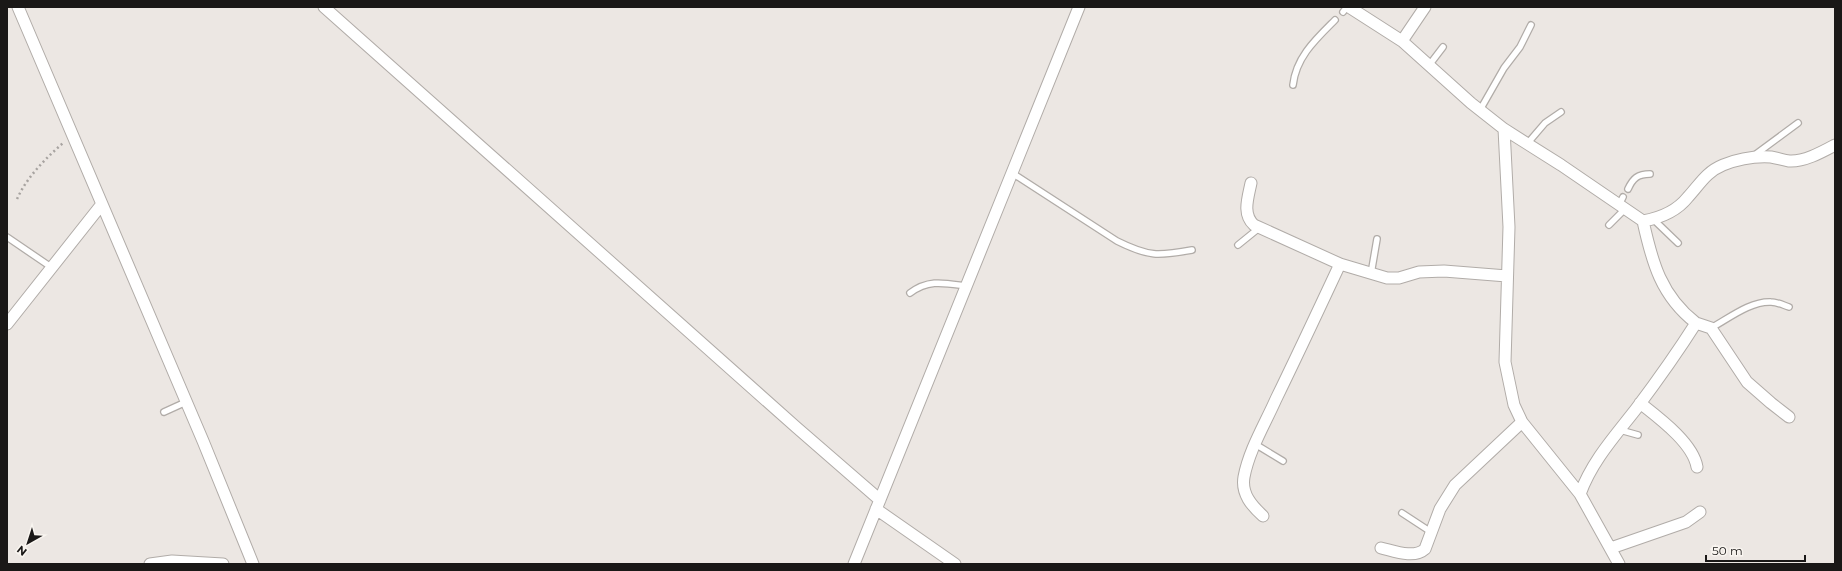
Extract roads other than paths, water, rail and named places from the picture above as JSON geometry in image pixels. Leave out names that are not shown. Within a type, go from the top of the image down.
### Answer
[{"type":"street","points":[[18,7],[186,402],[253,564]]},
{"type":"street","points":[[324,7],[749,386],[878,504],[955,564]]},
{"type":"street","points":[[854,564],[1079,7]]},
{"type":"street","points":[[1402,41],[1425,7]]},
{"type":"street","points":[[1346,9],[1402,41],[1430,64],[1480,110],[1504,129],[1648,220]]},
{"type":"street","points":[[1504,129],[1509,203],[1505,362],[1514,405],[1522,422],[1580,494],[1619,564]]},
{"type":"street","points":[[1648,220],[1676,208],[1688,198],[1710,171],[1724,165],[1752,157],[1772,157],[1790,161],[1799,160],[1835,145]]},
{"type":"street","points":[[1251,184],[1246,213],[1248,220],[1259,228],[1340,264],[1387,278],[1399,278],[1419,272],[1444,271],[1507,276]]},
{"type":"street","points":[[7,324],[102,204]]},
{"type":"street","points":[[1648,220],[1651,256],[1658,276],[1678,306],[1696,323],[1711,328],[1747,382],[1789,417]]},
{"type":"street","points":[[1263,516],[1252,507],[1244,489],[1244,478],[1255,444],[1340,264]]},
{"type":"street","points":[[1580,494],[1584,483],[1600,456],[1696,323]]},
{"type":"street","points":[[1640,402],[1663,421],[1692,452],[1697,467]]},
{"type":"street","points":[[1381,548],[1411,554],[1421,553],[1425,549],[1440,509],[1455,485],[1522,422]]},
{"type":"street","points":[[1610,548],[1686,522],[1700,512]]},
{"type":"street","points":[[150,564],[172,561],[223,564]]},
{"type":"lane","points":[[1293,85],[1297,67],[1310,45],[1335,20]]},
{"type":"lane","points":[[1480,110],[1504,68],[1520,47],[1532,25]]},
{"type":"lane","points":[[1430,64],[1443,47]]},
{"type":"lane","points":[[1527,144],[1545,123],[1561,112]]},
{"type":"lane","points":[[1752,157],[1798,122]]},
{"type":"lane","points":[[1012,173],[1111,237],[1133,249],[1159,255],[1192,250]]},
{"type":"lane","points":[[1628,189],[1635,177],[1641,174],[1650,174]]},
{"type":"lane","points":[[1609,225],[1622,204]]},
{"type":"lane","points":[[1648,220],[1678,243]]},
{"type":"lane","points":[[1238,245],[1259,228]]},
{"type":"lane","points":[[7,237],[51,267]]},
{"type":"lane","points":[[1371,274],[1377,239]]},
{"type":"lane","points":[[910,292],[927,283],[947,283],[966,286]]},
{"type":"lane","points":[[1711,328],[1751,306],[1760,303],[1770,302],[1789,307]]},
{"type":"lane","points":[[164,412],[186,402]]},
{"type":"lane","points":[[1620,430],[1638,435]]},
{"type":"lane","points":[[1255,444],[1283,461]]},
{"type":"lane","points":[[1402,513],[1431,532]]}]
